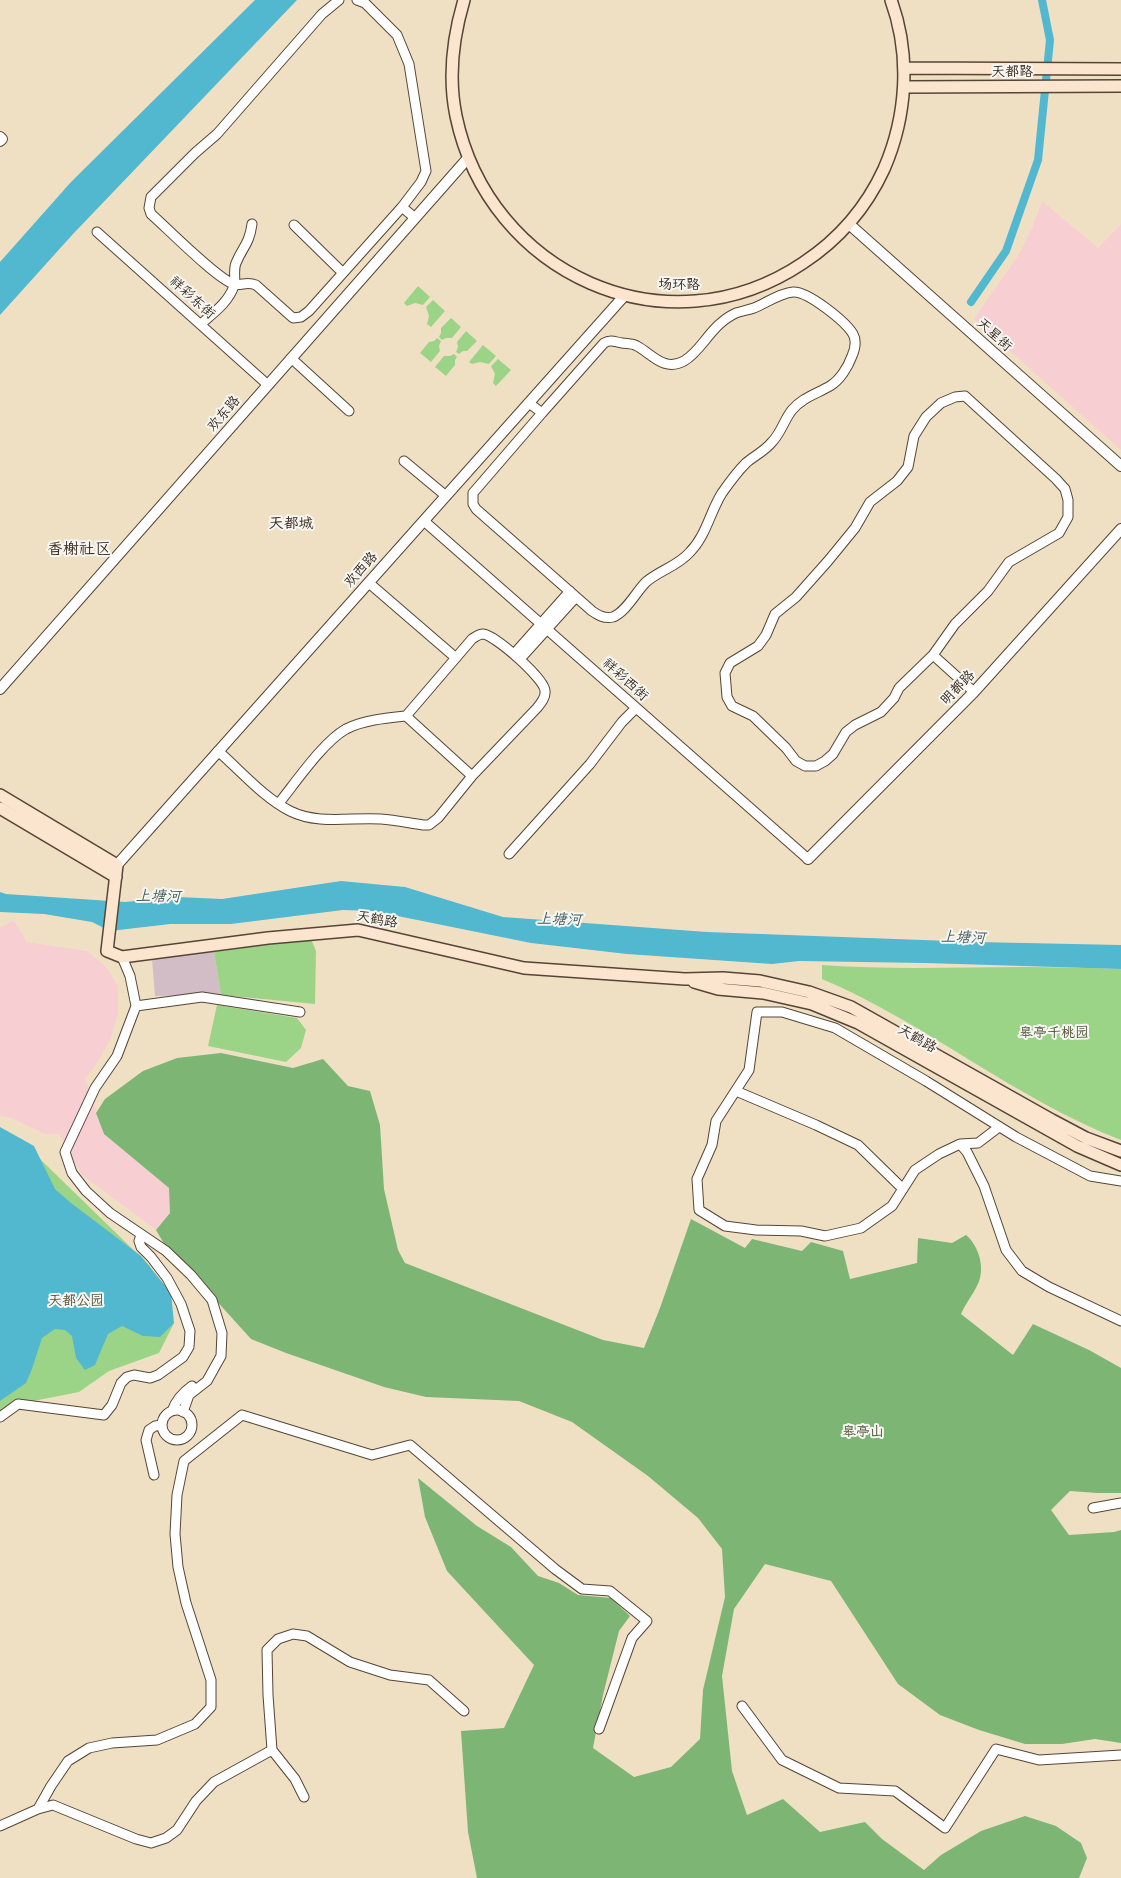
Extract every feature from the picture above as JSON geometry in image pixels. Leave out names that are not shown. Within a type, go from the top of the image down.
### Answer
[{"type":"main road","name":"场环路","points":[[464,0],[456,28],[452,72],[455,114],[468,158],[483,189],[499,213],[528,243],[562,269],[582,280],[607,290],[625,294],[657,300],[685,301],[708,300],[737,294],[762,286],[791,272],[816,255],[849,224],[867,200],[889,157],[898,130],[904,88],[900,30],[891,0]]},
{"type":"main road","name":"天都路","points":[[904,68],[1121,69]]},
{"type":"main road","name":"天都路","points":[[904,88],[1121,86]]},
{"type":"main road","points":[[0,795],[118,865],[107,951],[122,957]]},
{"type":"main road","points":[[0,808],[116,877]]},
{"type":"main road","name":"天鹤路","points":[[122,957],[268,938],[358,930],[524,968],[686,979],[723,978],[760,981],[809,992],[851,1007],[1060,1125],[1086,1138],[1121,1151]]},
{"type":"main road","name":"天鹤路","points":[[686,979],[718,989],[763,993],[812,1004],[858,1023],[1077,1146],[1121,1164]]},
{"type":"street","points":[[339,0],[322,14],[217,134],[151,197],[149,208],[151,214],[218,275],[234,284],[249,282],[256,285],[293,318],[301,317],[309,311],[402,207],[421,182],[426,171],[409,64],[397,36],[365,3],[358,0]]},
{"type":"street","name":"欢东路","points":[[0,689],[468,158]]},
{"type":"street","points":[[402,207],[415,218]]},
{"type":"street","points":[[201,324],[228,299],[234,284],[235,264],[248,242],[252,224]]},
{"type":"street","name":"天星街","points":[[849,224],[1121,466]]},
{"type":"street","points":[[294,225],[343,273]]},
{"type":"street","name":"祥彩东街","points":[[97,232],[268,385]]},
{"type":"street","points":[[791,292],[805,294],[813,298],[846,326],[853,334],[855,340],[852,355],[838,379],[800,403],[786,419],[773,442],[744,464],[715,505],[704,532],[697,543],[682,560],[646,582],[622,612],[613,617],[599,616],[573,594],[476,509],[472,498],[473,492],[604,343],[609,341],[630,343],[656,360],[678,364],[690,356],[723,321],[737,313],[791,292]]},
{"type":"street","name":"欢西路","points":[[118,865],[625,294]]},
{"type":"street","points":[[292,358],[349,411]]},
{"type":"street","points":[[965,396],[1065,489],[1068,500],[1068,517],[1059,533],[1009,562],[988,591],[956,624],[933,654],[899,688],[894,698],[881,712],[855,725],[846,732],[833,754],[816,766],[805,766],[796,761],[786,748],[753,716],[732,706],[727,697],[725,673],[730,663],[758,646],[766,635],[775,614],[796,597],[828,561],[855,528],[870,502],[896,482],[908,467],[914,436],[926,416],[941,403],[955,397],[965,396]]},
{"type":"street","points":[[529,403],[542,414]]},
{"type":"street","points":[[404,460],[446,496]]},
{"type":"street","name":"祥彩西街","points":[[424,521],[808,860]]},
{"type":"street","name":"明都路","points":[[808,860],[974,692],[1121,529]]},
{"type":"street","points":[[369,583],[456,658]]},
{"type":"street","points":[[517,657],[573,594]]},
{"type":"street","points":[[218,752],[279,803],[290,810],[316,819],[381,819],[429,825],[438,818],[472,776],[507,741],[543,700],[546,692],[544,686],[517,657],[490,636],[483,634],[472,639],[406,716],[383,719],[345,730],[326,746],[279,803]]},
{"type":"street","points":[[933,654],[974,692]]},
{"type":"street","points":[[509,854],[590,764],[622,722],[636,708]]},
{"type":"street","points":[[406,716],[472,776]]},
{"type":"street","points":[[122,957],[130,976],[136,1006],[117,1056],[94,1088],[64,1152],[72,1173],[86,1191],[110,1213],[166,1252],[191,1275],[212,1300],[222,1333],[222,1356],[207,1381],[189,1395],[183,1412]]},
{"type":"street","points":[[136,1006],[202,997],[300,1012]]},
{"type":"street","points":[[999,1127],[978,1143],[960,1144],[939,1154],[915,1170],[892,1206],[861,1228],[825,1236],[801,1231],[756,1230],[725,1226],[699,1210],[697,1179],[712,1145],[716,1122],[749,1070],[757,1012],[782,1012],[835,1028],[999,1127],[1090,1176],[1121,1181]]},
{"type":"street","points":[[736,1091],[858,1145],[903,1190]]},
{"type":"street","points":[[960,1144],[967,1152],[984,1186],[1006,1250],[1022,1271],[1049,1287],[1121,1320]]},
{"type":"street","points":[[0,1417],[18,1404],[104,1415],[112,1405],[121,1383],[127,1377],[134,1375],[150,1378],[158,1375],[183,1357],[189,1347],[190,1331],[181,1304],[167,1278],[141,1247],[139,1241],[141,1235]]},
{"type":"street","points":[[172,1411],[183,1412],[188,1416],[192,1426],[188,1435],[179,1440],[169,1438],[165,1434],[162,1426],[164,1417],[172,1411],[176,1401],[183,1392],[198,1382],[222,1356]]},
{"type":"street","points":[[38,1809],[68,1761],[89,1748],[112,1743],[157,1740],[195,1724],[211,1706],[211,1680],[186,1602],[178,1567],[175,1534],[177,1495],[184,1460],[242,1415],[372,1455],[410,1445],[555,1569],[582,1589],[610,1591],[646,1621],[632,1638],[599,1729]]},
{"type":"street","points":[[154,1475],[146,1440],[149,1430],[155,1426],[162,1426]]},
{"type":"street","points":[[1093,1508],[1121,1503]]},
{"type":"street","points":[[304,1798],[295,1779],[272,1750],[267,1650],[278,1639],[293,1634],[308,1636],[350,1662],[390,1675],[428,1680],[464,1712]]},
{"type":"street","points":[[742,1706],[782,1760],[839,1788],[895,1791],[945,1828],[996,1749],[1039,1760],[1121,1755]]},
{"type":"street","points":[[0,1826],[38,1809],[52,1805],[136,1839],[151,1843],[166,1838],[177,1830],[196,1801],[214,1782],[272,1750]]},
{"type":"shaded area","points":[[1042,201],[1098,248],[1121,224],[1121,450],[974,319],[1019,254],[1032,228]]},
{"type":"shaded area","points":[[14,921],[27,942],[87,951],[106,967],[118,986],[118,1013],[111,1038],[99,1060],[85,1079],[104,1134],[169,1188],[170,1213],[156,1230],[82,1175],[59,1134],[45,1134],[11,1118],[0,1116],[0,927]]},
{"type":"shaded area","points":[[214,952],[221,995],[155,996],[152,959]]},
{"type":"green space","points":[[418,286],[430,297],[423,305],[415,303],[407,306],[404,303]]},
{"type":"green space","points":[[433,300],[445,311],[431,327],[427,324],[429,316],[426,307]]},
{"type":"green space","points":[[451,318],[461,327],[452,338],[442,340],[439,337],[441,328]]},
{"type":"green space","points":[[466,331],[477,341],[467,351],[459,354],[456,352],[457,342]]},
{"type":"green space","points":[[437,338],[441,341],[440,351],[431,362],[420,353],[429,342]]},
{"type":"green space","points":[[483,345],[496,356],[489,364],[480,362],[472,364],[469,362]]},
{"type":"green space","points":[[454,354],[457,357],[455,365],[446,376],[435,367],[444,356]]},
{"type":"green space","points":[[498,359],[511,370],[496,386],[493,383],[495,374],[491,366]]},
{"type":"green space","points":[[311,939],[316,951],[315,1004],[221,995],[214,952]]},
{"type":"green space","name":"皋亭千桃园","points":[[822,965],[898,968],[1037,967],[1121,969],[1121,1140],[1044,1104],[898,1017],[822,979]]},
{"type":"green space","points":[[217,1005],[297,1018],[306,1030],[301,1048],[286,1062],[208,1046]]},
{"type":"green space","name":"皋亭山","points":[[221,1053],[293,1068],[323,1059],[348,1086],[370,1091],[380,1125],[384,1189],[398,1250],[405,1263],[603,1340],[644,1348],[691,1219],[745,1248],[752,1239],[802,1251],[811,1242],[843,1251],[850,1279],[917,1263],[918,1238],[952,1243],[966,1235],[979,1254],[981,1272],[976,1287],[961,1314],[1013,1355],[1033,1324],[1089,1350],[1121,1368],[1121,1493],[1070,1491],[1051,1510],[1069,1535],[1121,1530],[1121,1743],[1095,1739],[1062,1744],[1025,1744],[979,1730],[940,1715],[898,1684],[831,1581],[765,1564],[734,1609],[722,1676],[732,1771],[747,1815],[783,1799],[820,1832],[865,1822],[882,1839],[924,1870],[941,1855],[981,1831],[1025,1816],[1056,1826],[1081,1843],[1087,1858],[1079,1878],[477,1878],[468,1832],[461,1731],[504,1728],[534,1665],[447,1571],[425,1517],[418,1478],[477,1526],[511,1547],[538,1576],[559,1583],[578,1595],[611,1598],[630,1616],[619,1631],[603,1695],[593,1748],[634,1777],[671,1767],[700,1739],[703,1690],[725,1597],[722,1549],[698,1518],[648,1476],[572,1422],[519,1401],[426,1397],[384,1387],[251,1339],[169,1252],[156,1230],[170,1213],[169,1188],[104,1134],[96,1113],[105,1099],[143,1071],[177,1058]]},
{"type":"green space","name":"天都公园","points":[[0,1129],[39,1158],[150,1266],[174,1323],[159,1353],[109,1371],[79,1392],[18,1404],[0,1418]]},
{"type":"water","points":[[255,0],[297,0],[73,234],[0,315],[0,262],[71,182]]},
{"type":"water","points":[[341,881],[405,887],[503,917],[707,932],[976,942],[1121,945],[1121,969],[799,961],[772,964],[627,954],[531,943],[373,911],[343,910],[231,924],[170,924],[110,931],[92,922],[44,914],[0,912],[0,892],[6,894],[125,902],[178,897],[222,899]]},
{"type":"water","name":"天都公园","points":[[0,1127],[34,1146],[55,1189],[141,1256],[171,1293],[174,1323],[160,1337],[143,1336],[122,1326],[108,1334],[95,1365],[85,1370],[76,1358],[72,1336],[65,1330],[55,1329],[42,1338],[26,1383],[0,1401]]},
{"type":"waterway","points":[[971,302],[1006,251],[1038,160],[1050,40],[1042,0]]},
{"type":"district","name":"天都城","points":[[291,524]]},
{"type":"district","name":"香榭社区","points":[[79,550]]},
{"type":"water label","name":"上塘河","points":[[158,897]]},
{"type":"water label","name":"上塘河","points":[[559,920]]},
{"type":"water label","name":"上塘河","points":[[963,938]]}]
